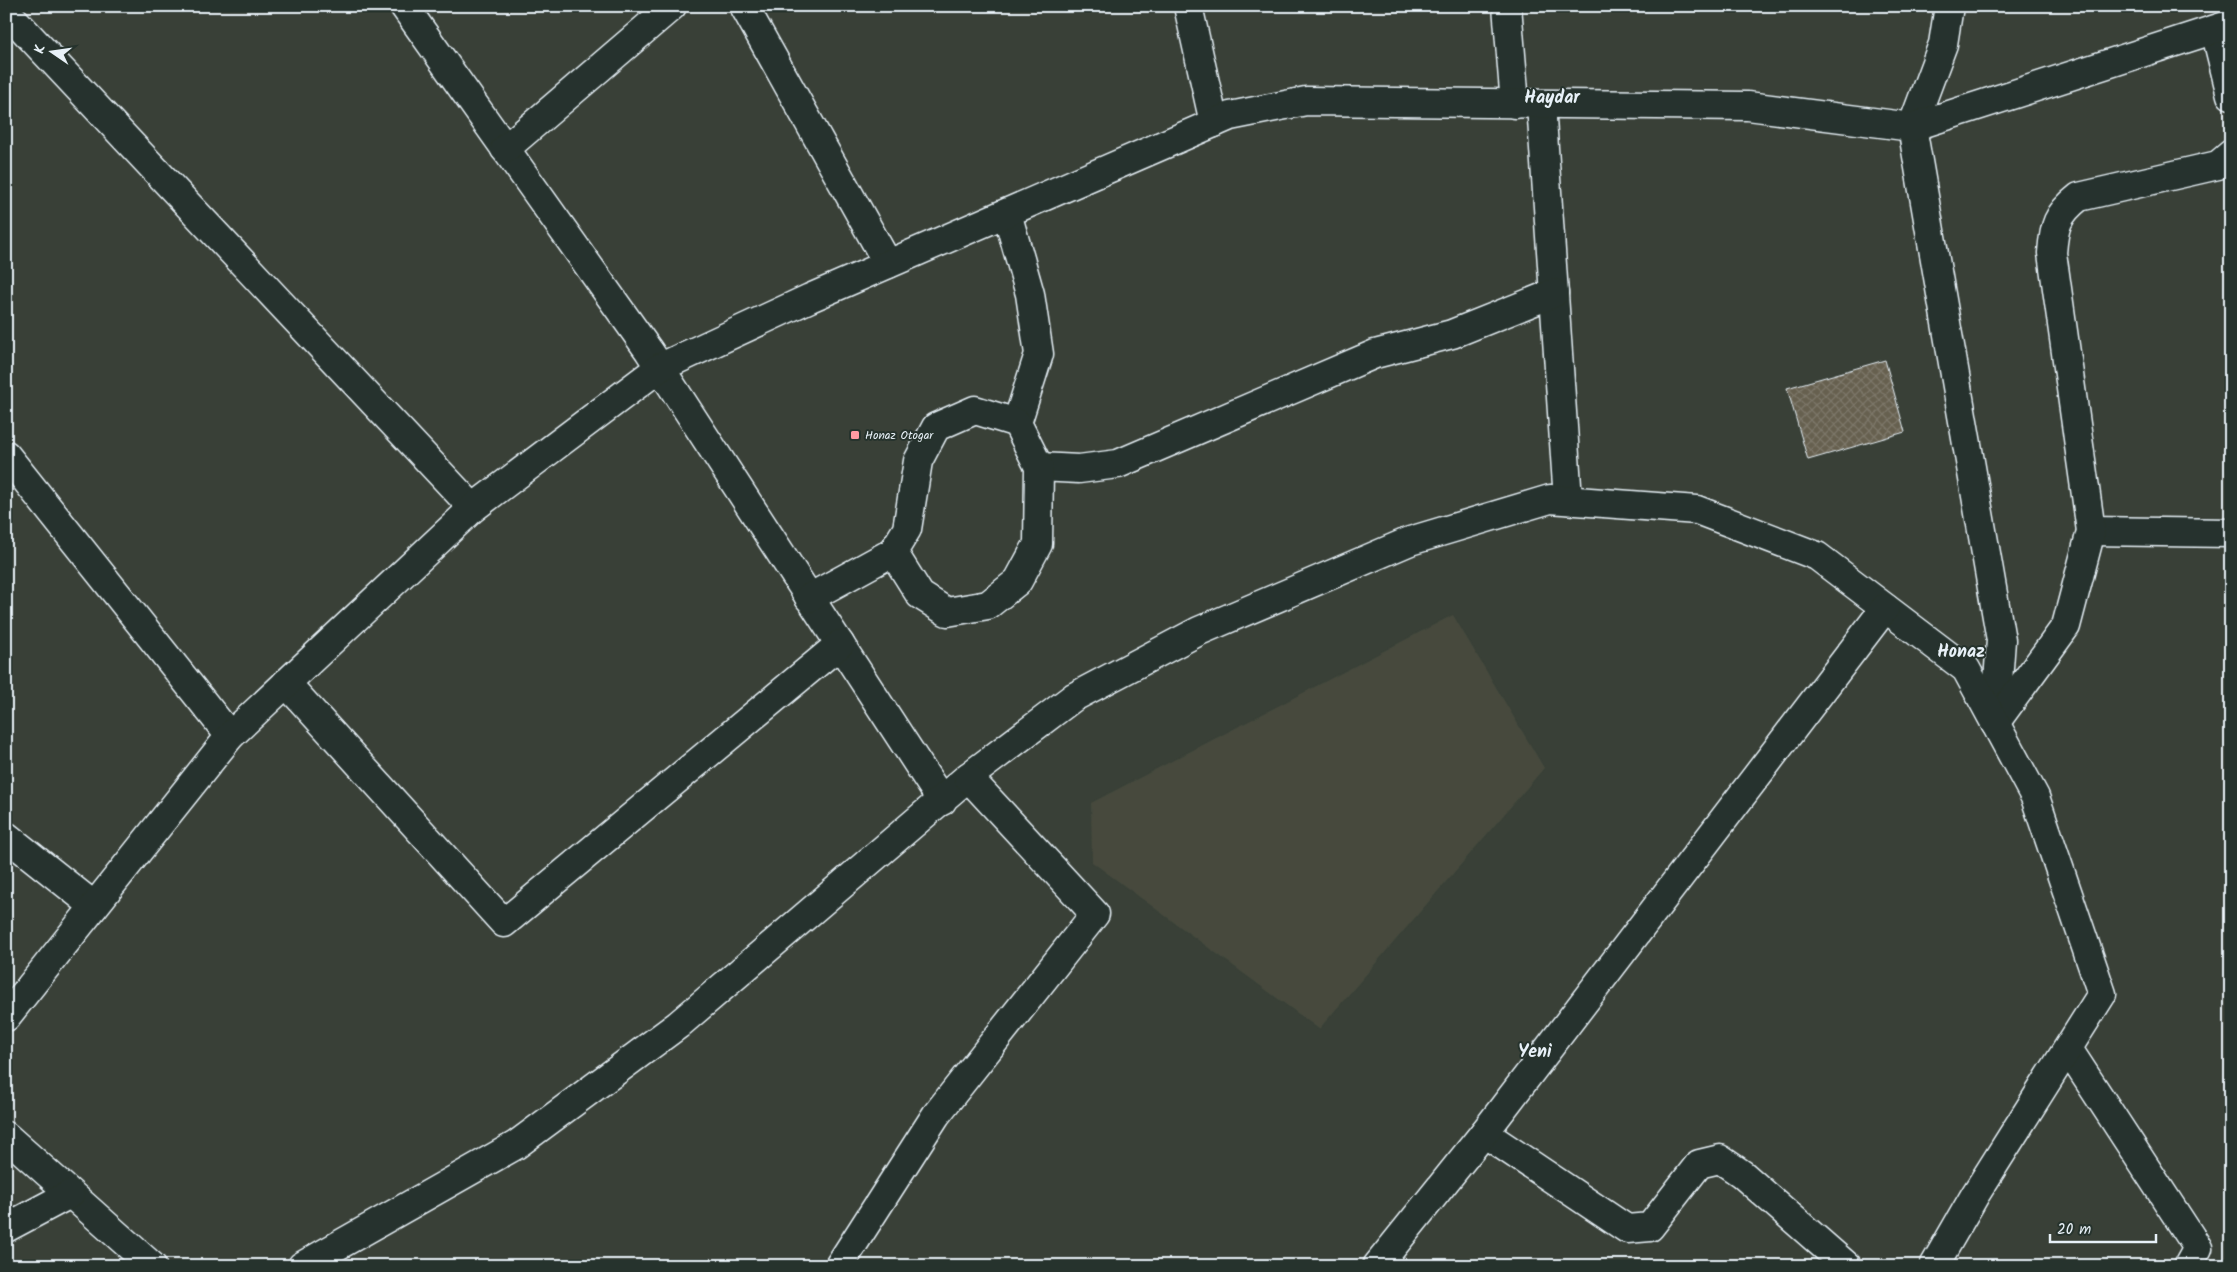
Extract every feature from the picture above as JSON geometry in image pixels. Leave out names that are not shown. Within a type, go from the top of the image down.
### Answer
[{"type":"street","points":[[404,6],[659,368],[942,801]]},
{"type":"street","points":[[505,149],[672,6]]},
{"type":"street","points":[[744,6],[888,264]]},
{"type":"street","points":[[1188,6],[1214,123]]},
{"type":"street","points":[[1507,6],[1528,104],[1554,293],[1568,500]]},
{"type":"street","points":[[1949,6],[1944,44],[1912,127],[2001,640],[1996,723]]},
{"type":"street","points":[[6,11],[473,508]]},
{"type":"street","points":[[6,1017],[230,736],[473,508],[659,368],[888,264],[1230,116],[1306,101],[1748,106],[1912,127],[2223,27],[2231,95]]},
{"type":"street","points":[[1996,723],[2066,626],[2091,531],[2052,253],[2054,230],[2063,209],[2079,197],[2218,165],[2231,154]]},
{"type":"street","points":[[893,552],[920,595],[947,612],[988,605],[1018,581],[1038,544],[1039,467],[1017,422],[1039,354],[1030,294],[1007,213]]},
{"type":"street","points":[[1039,467],[1079,468],[1118,464],[1375,354],[1452,334],[1554,293]]},
{"type":"street","points":[[810,598],[893,552],[908,529],[918,461],[936,427],[975,410],[1017,422]]},
{"type":"street","points":[[6,455],[230,736]]},
{"type":"street","points":[[302,1266],[341,1256],[516,1145],[678,1025],[968,777],[1074,697],[1199,631],[1410,541],[1550,499],[1697,510],[1817,556],[1966,669],[2035,797],[2102,994],[1934,1266]]},
{"type":"street","points":[[2091,531],[2231,533]]},
{"type":"street","points":[[1377,1266],[1484,1133],[1885,608]]},
{"type":"street","points":[[286,683],[504,923],[840,644]]},
{"type":"street","points":[[839,1266],[936,1115],[1095,914],[968,777]]},
{"type":"street","points":[[6,836],[94,906]]},
{"type":"street","points":[[2068,1048],[2198,1248],[2188,1266]]},
{"type":"street","points":[[1484,1133],[1627,1229],[1650,1227],[1699,1164],[1720,1159],[1742,1174],[1847,1266]]},
{"type":"street","points":[[6,1136],[152,1266]]},
{"type":"street","points":[[6,1228],[70,1194]]},
{"type":"shaded area","points":[[1453,615],[1544,768],[1319,1029],[1092,862],[1091,803]]},
{"type":"building","points":[[1885,360],[1905,432],[1808,460],[1787,388]]},
{"type":"place","name":"Honaz Otogar","points":[[855,435]]},
{"type":"district","name":"Haydar","points":[[1552,98]]},
{"type":"district","name":"Honaz","points":[[1961,652]]},
{"type":"district","name":"Yeni","points":[[1535,1052]]}]
